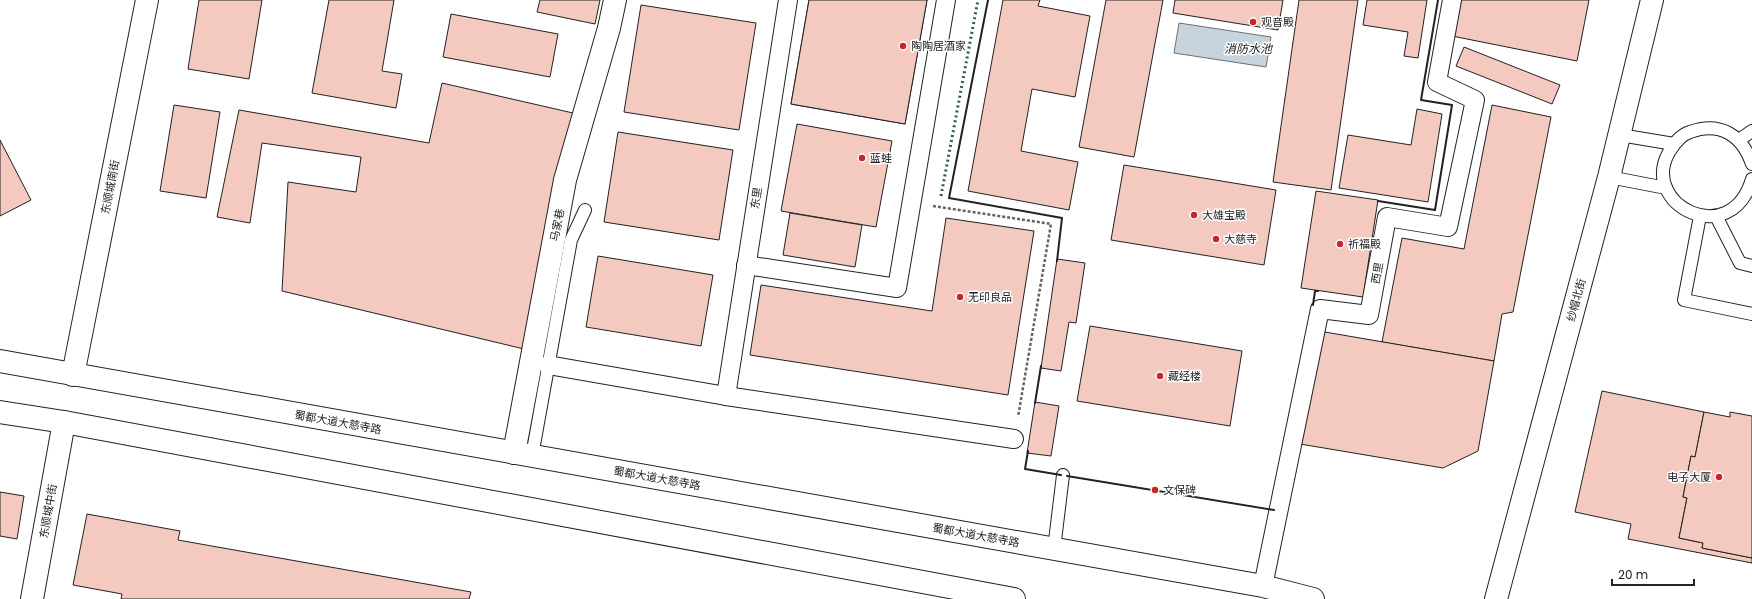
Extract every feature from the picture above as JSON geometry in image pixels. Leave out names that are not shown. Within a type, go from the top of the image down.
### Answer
[{"type":"main road","name":"东顺城南街","points":[[73,375],[146,0]]},
{"type":"main road","name":"马家巷","points":[[523,454],[566,180],[609,28],[615,0]]},
{"type":"main road","name":"纱帽北街","points":[[1496,599],[1609,178],[1652,0]]},
{"type":"main road","name":"蜀都大道大慈寺路","points":[[0,361],[1263,586],[1313,599]]},
{"type":"main road","points":[[0,412],[64,422],[1014,599]]},
{"type":"main road","name":"东顺城中街","points":[[32,599],[64,422]]},
{"type":"street","name":"东里","points":[[726,396],[788,0]]},
{"type":"street","points":[[746,265],[897,288],[946,0]]},
{"type":"street","name":"西里","points":[[1263,586],[1320,308],[1369,315],[1387,217],[1448,227],[1475,100],[1437,82],[1452,0]]},
{"type":"street","points":[[548,365],[726,396],[1014,439]]},
{"type":"lane","points":[[1752,164],[1748,151],[1739,140],[1728,132],[1715,128],[1699,129],[1685,134],[1674,144],[1666,158],[1664,173],[1666,188],[1674,201],[1686,211],[1700,216],[1716,216],[1730,211],[1741,202],[1748,191],[1752,179]]},
{"type":"lane","points":[[1739,140],[1752,131]]},
{"type":"lane","points":[[1620,135],[1674,144]]},
{"type":"lane","points":[[1609,178],[1666,188]]},
{"type":"lane","points":[[523,454],[548,365],[571,240],[585,210]]},
{"type":"lane","points":[[1700,216],[1684,300],[1752,314]]},
{"type":"lane","points":[[1716,216],[1740,264],[1752,266]]},
{"type":"lane","points":[[1054,549],[1063,475]]},
{"type":"path","points":[[911,202],[1051,224],[1014,439]]},
{"type":"water","name":"消防水池","points":[[1179,23],[1271,37],[1266,67],[1174,53]]},
{"type":"building","points":[[199,0],[262,0],[249,79],[188,69]]},
{"type":"building","points":[[329,0],[394,0],[382,71],[402,74],[396,108],[312,93]]},
{"type":"building","points":[[540,0],[600,0],[595,24],[537,12]]},
{"type":"building","points":[[809,0],[927,0],[905,124],[791,104]]},
{"type":"building","points":[[809,0],[927,0],[905,124],[791,104]]},
{"type":"building","points":[[1003,0],[1040,0],[1038,6],[1090,16],[1075,97],[1032,89],[1021,151],[1078,162],[1069,210],[968,191]]},
{"type":"building","points":[[1106,0],[1163,0],[1134,157],[1079,147]]},
{"type":"building","name":"观音殿","points":[[1175,0],[1283,0],[1278,30],[1173,13]]},
{"type":"building","points":[[1299,0],[1358,0],[1331,190],[1273,182]]},
{"type":"building","points":[[1367,0],[1427,0],[1418,58],[1404,56],[1408,32],[1363,25]]},
{"type":"building","points":[[1459,0],[1589,0],[1577,61],[1452,36]]},
{"type":"building","points":[[641,5],[756,23],[739,130],[624,112]]},
{"type":"building","points":[[451,14],[558,34],[550,77],[443,57]]},
{"type":"building","points":[[1464,47],[1560,85],[1552,104],[1456,66]]},
{"type":"building","points":[[442,83],[573,113],[524,349],[282,291],[288,182],[356,192],[361,157],[262,143],[250,223],[217,217],[239,110],[429,143]]},
{"type":"building","points":[[174,105],[220,112],[206,198],[160,191]]},
{"type":"building","points":[[1492,105],[1551,117],[1513,312],[1502,314],[1494,361],[1382,342],[1402,238],[1464,249]]},
{"type":"building","points":[[1417,109],[1442,114],[1428,202],[1339,188],[1348,135],[1411,145]]},
{"type":"building","points":[[797,124],[892,141],[876,227],[781,211]]},
{"type":"building","points":[[618,132],[733,150],[719,240],[604,222]]},
{"type":"building","points":[[0,140],[31,200],[0,216]]},
{"type":"building","name":"大雄宝殿","points":[[1124,165],[1276,190],[1264,265],[1111,240]]},
{"type":"building","name":"祈福殿","points":[[1316,191],[1378,200],[1363,297],[1301,288]]},
{"type":"building","points":[[790,213],[862,225],[855,267],[783,255]]},
{"type":"building","points":[[946,218],[1034,231],[1008,395],[750,355],[761,285],[932,311]]},
{"type":"building","points":[[598,256],[713,275],[701,346],[586,327]]},
{"type":"building","points":[[1057,259],[1085,263],[1076,323],[1069,322],[1061,371],[1041,368]]},
{"type":"building","name":"藏经楼","points":[[1090,326],[1242,351],[1230,426],[1077,401]]},
{"type":"building","points":[[1319,331],[1494,361],[1478,451],[1443,468],[1300,444]]},
{"type":"building","points":[[1602,391],[1704,412],[1695,457],[1691,456],[1683,497],[1687,498],[1679,538],[1703,543],[1702,548],[1752,558],[1752,563],[1628,539],[1631,524],[1575,512]]},
{"type":"building","points":[[1035,402],[1059,406],[1051,456],[1027,453]]},
{"type":"building","name":"电子大厦","points":[[1704,412],[1730,417],[1730,412],[1752,416],[1752,558],[1702,548],[1703,543],[1679,538],[1687,498],[1683,497],[1691,456],[1695,457]]},
{"type":"building","points":[[0,492],[24,496],[17,539],[0,536]]},
{"type":"building","points":[[87,514],[180,531],[178,540],[471,592],[469,599],[121,599],[122,594],[73,585]]},
{"type":"hedge","points":[[941,196],[978,0]]},
{"type":"wall","points":[[988,0],[949,198],[1062,218],[1057,261]]},
{"type":"wall","points":[[1378,201],[1435,210],[1452,105],[1421,100],[1438,0]]},
{"type":"wall","points":[[1313,305],[1315,291],[1318,291]]},
{"type":"wall","points":[[1035,403],[1041,366]]},
{"type":"wall","points":[[1028,451],[1025,469],[1061,475]]},
{"type":"wall","points":[[1067,476],[1274,510]]},
{"type":"place","name":"观音殿","points":[[1253,22]]},
{"type":"place","name":"陶陶居酒家","points":[[903,46]]},
{"type":"place","name":"蓝蛙","points":[[862,158]]},
{"type":"place","name":"大雄宝殿","points":[[1194,215]]},
{"type":"place","name":"大慈寺","points":[[1216,239]]},
{"type":"place","name":"祈福殿","points":[[1340,244]]},
{"type":"place","name":"无印良品","points":[[960,297]]},
{"type":"place","name":"藏经楼","points":[[1160,376]]},
{"type":"place","name":"电子大厦","points":[[1719,477]]},
{"type":"place","name":"文保碑","points":[[1155,490]]}]
